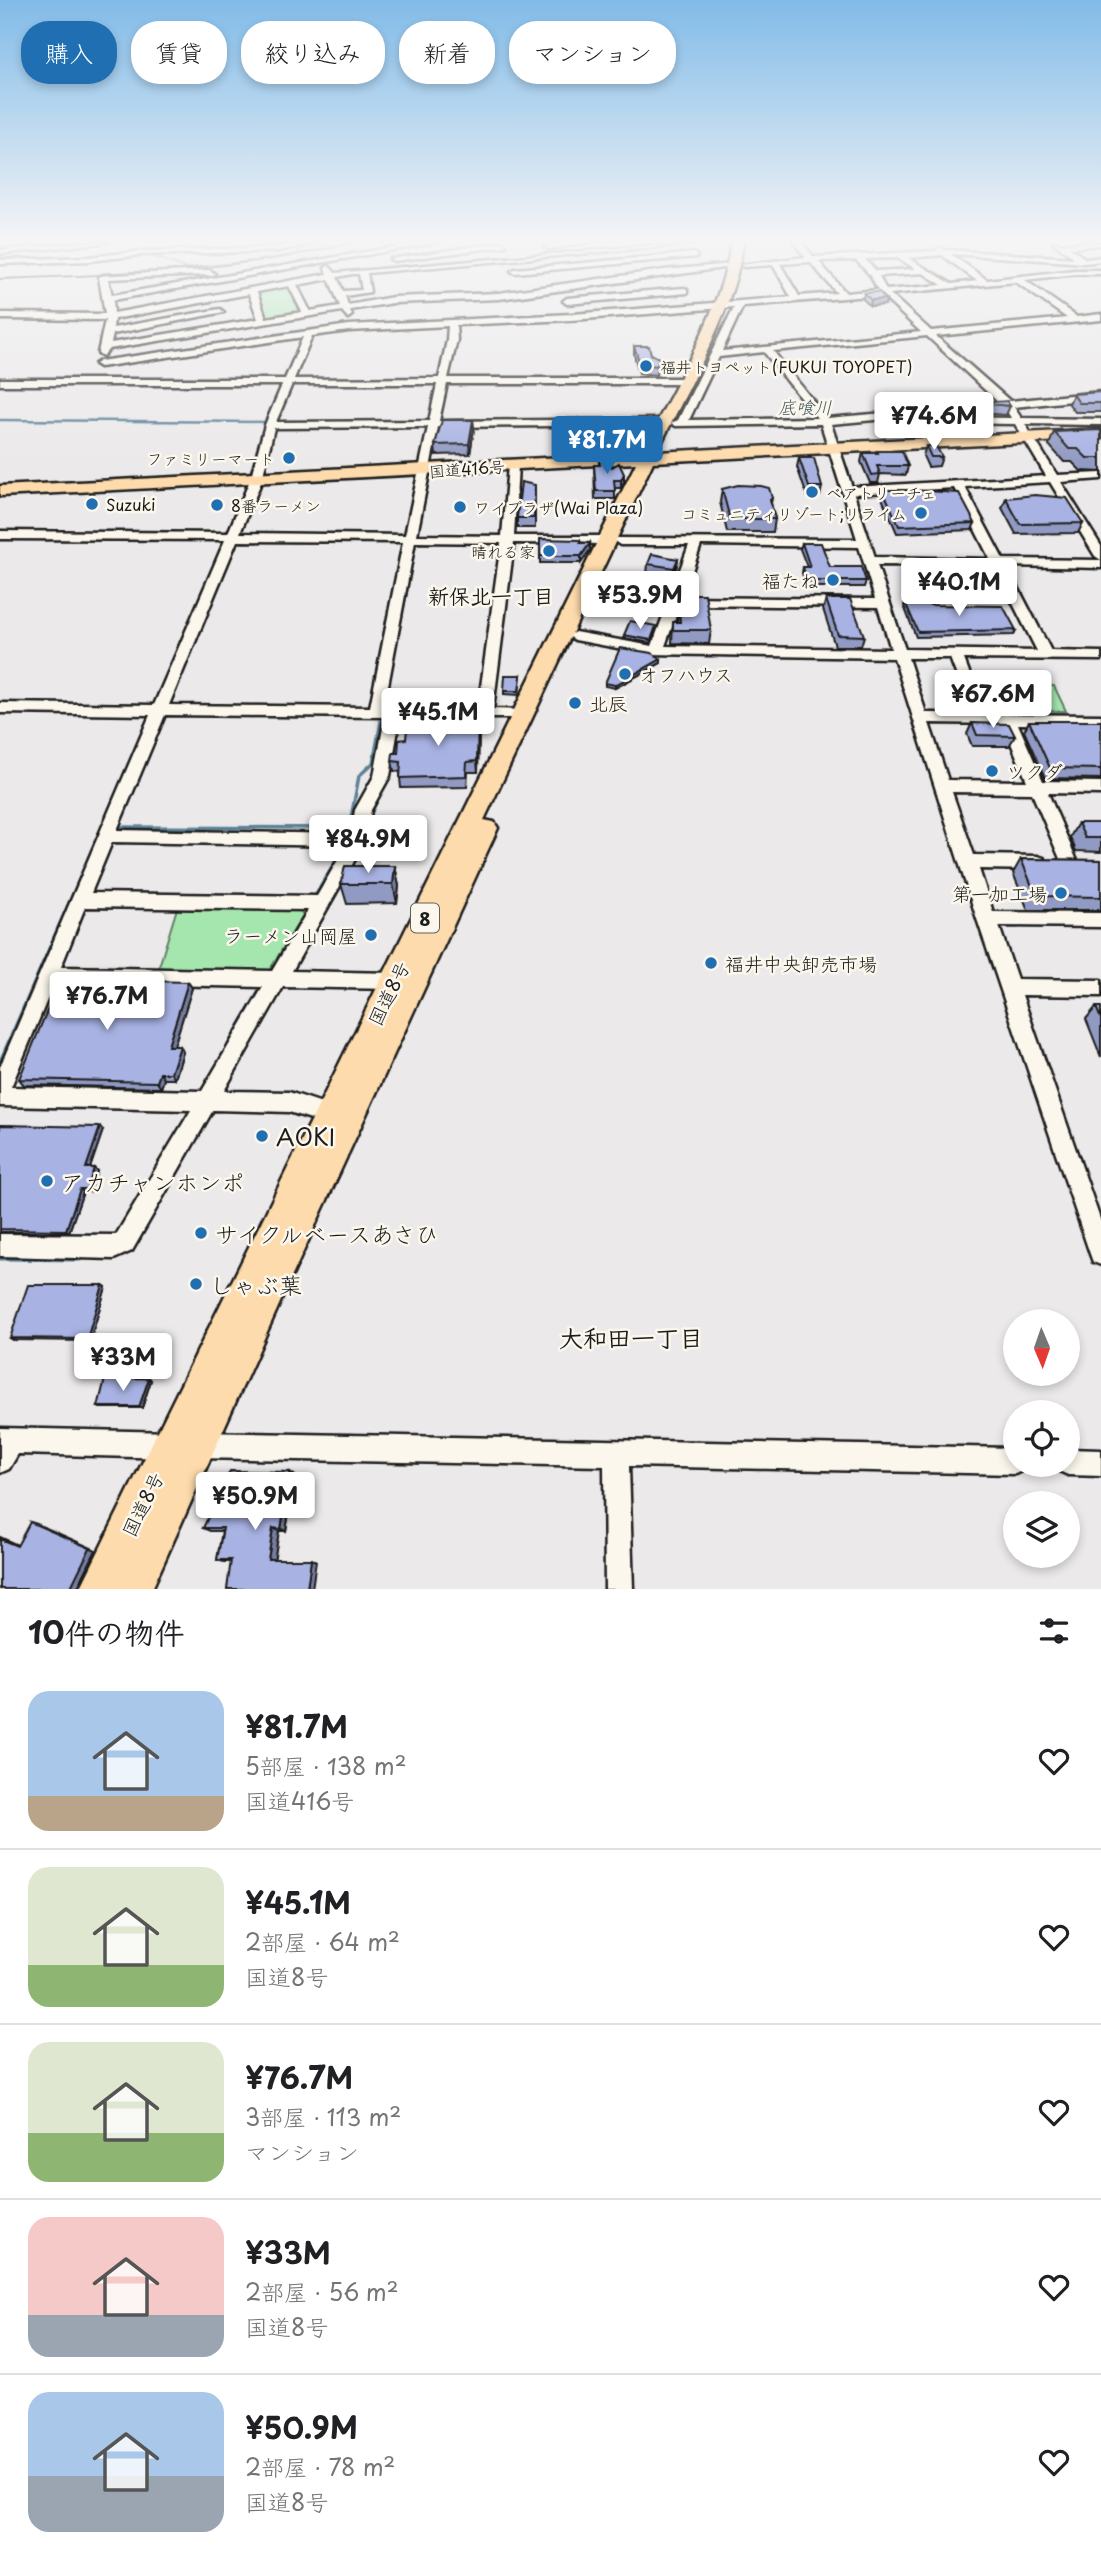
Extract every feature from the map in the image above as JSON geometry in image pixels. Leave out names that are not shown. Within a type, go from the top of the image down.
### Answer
[{"type":"highway","name":"国道8号","points":[[677,421],[684,381],[724,316]]},
{"type":"highway","name":"国道8号","points":[[132,1589],[274,1277],[575,636],[614,541],[653,457],[677,421],[726,316]]},
{"type":"highway","name":"国道416号","points":[[0,491],[256,480],[1101,433]]},
{"type":"highway","name":"国道8号","points":[[100,1589],[172,1445],[523,714],[614,541]]},
{"type":"street","points":[[17,316],[113,316]]},
{"type":"street","points":[[108,332],[197,316]]},
{"type":"street","points":[[221,316],[230,345]]},
{"type":"street","points":[[261,316],[263,321]]},
{"type":"street","points":[[106,347],[293,316]]},
{"type":"street","points":[[348,316],[349,328]]},
{"type":"street","points":[[100,363],[349,328],[568,316]]},
{"type":"street","points":[[677,421],[716,354],[728,316]]},
{"type":"street","points":[[910,316],[1006,402],[1101,556]]},
{"type":"street","points":[[1070,316],[1074,319]]},
{"type":"street","points":[[94,382],[106,347],[109,317]]},
{"type":"street","points":[[716,354],[1101,317]]},
{"type":"street","points":[[0,1245],[114,1248],[124,1242],[358,840],[363,810],[382,776],[384,712],[410,538],[453,340],[452,323]]},
{"type":"street","points":[[0,1090],[162,710],[256,480],[270,425],[309,333]]},
{"type":"street","points":[[766,349],[824,420],[967,862],[1101,1254]]},
{"type":"street","points":[[0,382],[684,381]]},
{"type":"street","points":[[866,420],[1101,390]]},
{"type":"street","points":[[824,420],[1101,395]]},
{"type":"street","points":[[270,425],[824,420],[1101,422]]},
{"type":"street","points":[[485,714],[508,539],[513,465]]},
{"type":"street","points":[[847,491],[1101,476]]},
{"type":"street","points":[[958,484],[1046,655]]},
{"type":"street","points":[[0,534],[864,543]]},
{"type":"street","points":[[657,650],[696,541]]},
{"type":"street","points":[[870,561],[1101,564]]},
{"type":"street","points":[[674,601],[883,603]]},
{"type":"street","points":[[575,636],[657,650],[1101,656]]},
{"type":"street","points":[[955,654],[980,719]]},
{"type":"street","points":[[0,708],[523,714]]},
{"type":"street","points":[[921,718],[1101,720]]},
{"type":"street","points":[[1008,719],[1070,863]]},
{"type":"street","points":[[942,786],[1101,788]]},
{"type":"street","points":[[107,836],[358,840]]},
{"type":"street","points":[[967,862],[1091,863]]},
{"type":"street","points":[[80,900],[321,903]]},
{"type":"street","points":[[986,919],[1101,920]]},
{"type":"street","points":[[48,975],[394,981]]},
{"type":"street","points":[[1010,987],[1101,988]]},
{"type":"street","points":[[0,1096],[289,1102],[330,1115]]},
{"type":"street","points":[[4,1447],[198,1445],[1003,1461]]},
{"type":"street","points":[[616,1453],[619,1589]]},
{"type":"street","points":[[1080,1462],[1101,1463]]},
{"type":"green space","points":[[970,686],[1054,686],[1066,711],[983,710]]},
{"type":"green space","points":[[178,905],[298,907],[303,915],[269,971],[158,970]]},
{"type":"building","points":[[634,346],[649,346],[651,354],[659,358],[657,366],[640,364]]},
{"type":"building","points":[[1101,392],[1101,403],[1079,403],[1073,394]]},
{"type":"building","points":[[1007,401],[1010,406],[982,403]]},
{"type":"building","points":[[580,419],[598,419],[600,440],[582,440]]},
{"type":"building","points":[[442,420],[473,420],[469,444],[435,445]]},
{"type":"building","points":[[1101,430],[1101,458],[1087,458],[1078,449],[1069,449],[1054,432]]},
{"type":"building","points":[[926,446],[936,446],[942,457],[931,457]]},
{"type":"building","points":[[877,451],[902,451],[908,466],[877,466],[880,474],[872,475],[863,453],[878,453]]},
{"type":"building","points":[[799,458],[814,458],[822,487],[809,487]]},
{"type":"building","points":[[599,462],[610,462],[612,467],[619,463],[624,474],[621,480],[614,480],[615,491],[596,491],[594,465],[600,465]]},
{"type":"building","points":[[521,482],[535,485],[534,518],[517,518]]},
{"type":"building","points":[[738,485],[769,488],[775,519],[730,519],[722,489]]},
{"type":"building","name":"コミュニティリゾート;リライム","points":[[883,490],[959,493],[975,523],[899,526]]},
{"type":"building","points":[[1035,495],[1067,498],[1083,523],[1020,524],[1006,498]]},
{"type":"building","points":[[540,539],[580,540],[580,543],[590,543],[581,556],[540,556]]},
{"type":"building","points":[[802,543],[821,543],[830,567],[861,567],[866,581],[807,581],[803,567],[810,567]]},
{"type":"building","points":[[652,554],[678,559],[674,568],[648,564]]},
{"type":"building","points":[[684,594],[705,594],[711,630],[673,630],[673,622],[680,622],[679,609],[685,609]]},
{"type":"building","points":[[826,599],[850,599],[864,636],[838,635]]},
{"type":"building","points":[[905,602],[1003,606],[1016,630],[918,632]]},
{"type":"building","points":[[630,621],[656,626],[651,640],[624,635]]},
{"type":"building","name":"オフハウス","points":[[620,648],[652,653],[661,659],[615,685],[605,683]]},
{"type":"building","points":[[505,675],[521,675],[519,691],[504,691]]},
{"type":"building","points":[[478,718],[477,761],[467,762],[466,776],[400,778],[401,762],[392,761],[393,753],[398,753],[399,740],[406,739],[408,719]]},
{"type":"building","points":[[1029,721],[1101,721],[1101,769],[1050,768]]},
{"type":"building","points":[[972,723],[1009,724],[1015,736],[977,735]]},
{"type":"building","points":[[1078,823],[1101,823],[1101,838],[1085,838]]},
{"type":"building","points":[[1021,859],[1101,860],[1101,897],[1036,896]]},
{"type":"building","points":[[345,866],[395,866],[393,884],[341,884]]},
{"type":"building","points":[[60,979],[188,982],[168,1046],[180,1046],[171,1073],[160,1073],[157,1082],[19,1079]]},
{"type":"building","name":"アカチャンホンポ","points":[[0,1125],[100,1127],[86,1168],[94,1168],[87,1189],[80,1189],[66,1230],[0,1229]]},
{"type":"building","points":[[28,1285],[103,1285],[87,1339],[10,1338]]},
{"type":"building","points":[[149,1378],[139,1407],[98,1407],[105,1379]]},
{"type":"building","points":[[230,1471],[290,1472],[281,1529],[273,1528],[268,1559],[311,1559],[307,1589],[227,1589],[231,1560],[217,1560],[223,1528],[203,1528]]},
{"type":"building","points":[[30,1522],[90,1548],[70,1589],[0,1589],[0,1539],[17,1546]]},
{"type":"waterway","points":[[0,420],[271,422]]},
{"type":"waterway","points":[[406,591],[416,539]]},
{"type":"waterway","points":[[398,634],[407,589]]},
{"type":"waterway","points":[[424,706],[471,706]]},
{"type":"waterway","points":[[122,827],[345,828],[350,823],[359,776],[373,763],[382,717]]},
{"type":"waterway","points":[[371,813],[390,774]]},
{"type":"waterway","points":[[0,1063],[96,842]]},
{"type":"waterway","points":[[317,894],[343,850]]},
{"type":"waterway","points":[[220,1060],[259,992]]},
{"type":"waterway","points":[[0,1258],[80,1259]]},
{"type":"place","name":"福井トヨペット(FUKUI TOYOPET)","points":[[646,366]]},
{"type":"place","name":"ファミリーマート","points":[[289,458]]},
{"type":"place","name":"ベアトリーチェ","points":[[812,492]]},
{"type":"place","name":"Suzuki","points":[[92,504]]},
{"type":"place","name":"8番ラーメン","points":[[217,505]]},
{"type":"place","name":"ワイプラザ(Wai Plaza)","points":[[460,507]]},
{"type":"place","name":"コミュニティリゾート;リライム","points":[[921,513]]},
{"type":"place","name":"晴れる家","points":[[549,551]]},
{"type":"place","name":"福たね","points":[[833,580]]},
{"type":"place","name":"オフハウス","points":[[625,674]]},
{"type":"place","name":"北辰","points":[[575,703]]},
{"type":"place","name":"ツクダ","points":[[992,771]]},
{"type":"place","name":"第一加工場","points":[[1061,893]]},
{"type":"place","name":"ラーメン山岡屋","points":[[371,935]]},
{"type":"place","name":"福井中央卸売市場","points":[[711,963]]},
{"type":"place","name":"AOKI","points":[[262,1136]]},
{"type":"place","name":"アカチャンホンポ","points":[[47,1181]]},
{"type":"place","name":"サイクルベースあさひ","points":[[201,1233]]},
{"type":"place","name":"しゃぶ葉","points":[[196,1284]]},
{"type":"district","name":"新保北一丁目","points":[[491,595]]},
{"type":"district","name":"大和田一丁目","points":[[631,1337]]},
{"type":"water label","name":"底喰川","points":[[805,406]]}]
